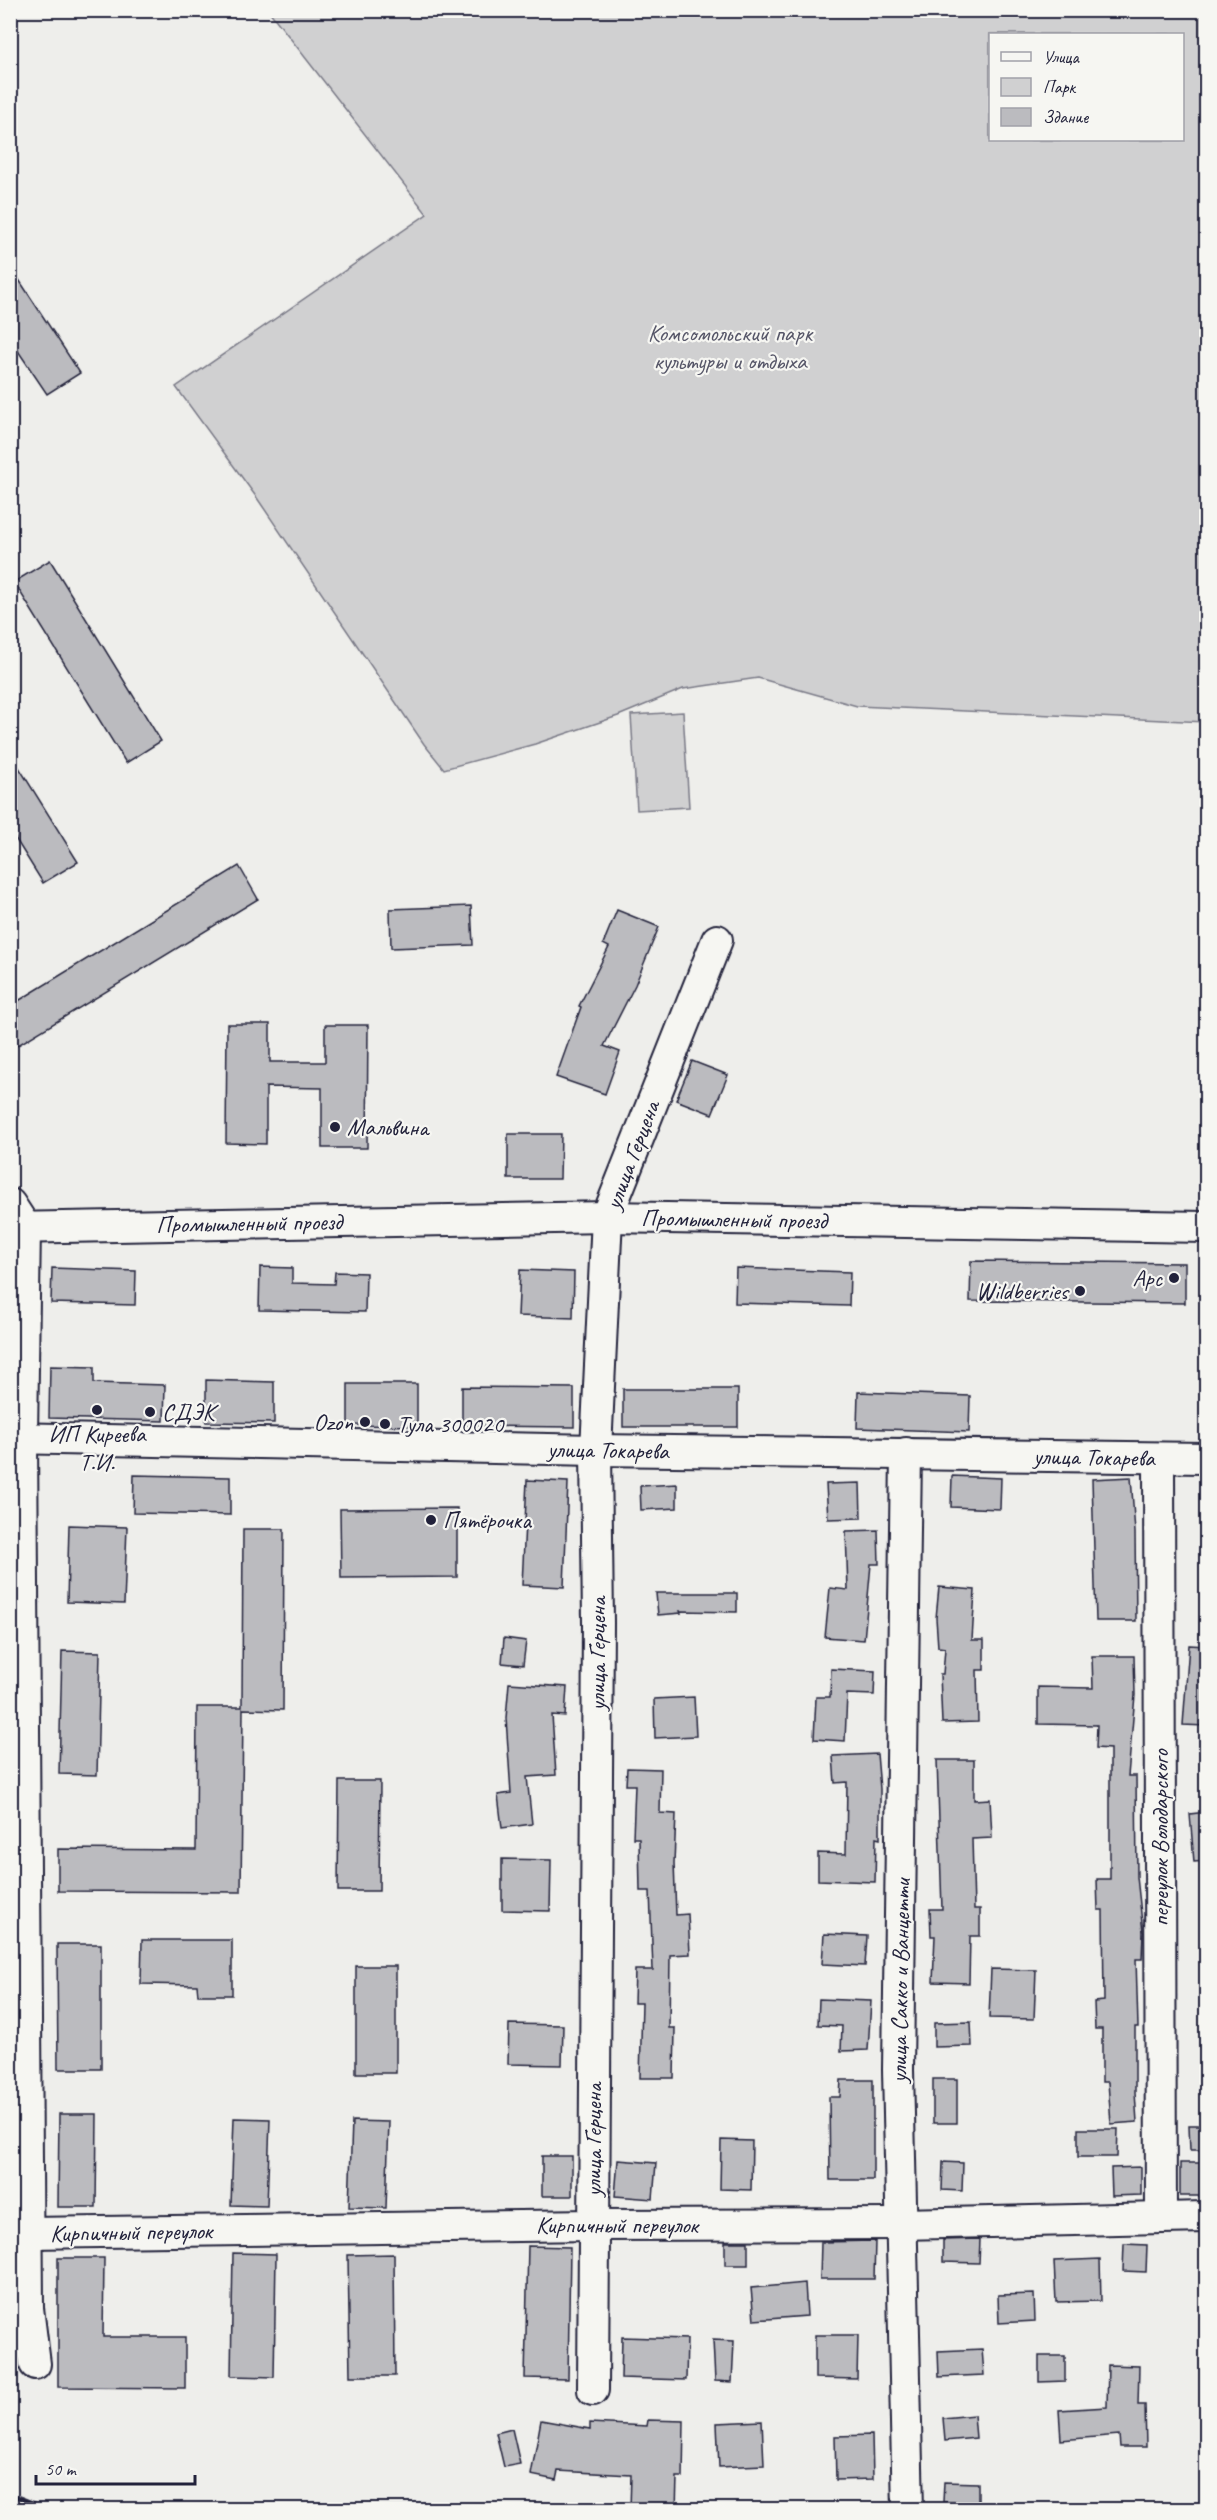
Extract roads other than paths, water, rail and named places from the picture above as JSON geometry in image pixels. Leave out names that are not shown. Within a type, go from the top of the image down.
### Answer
[{"type":"street","name":"улица Герцена","points":[[593,2390],[592,2225],[598,1623],[596,1450],[607,1217],[717,940]]},
{"type":"street","name":"Промышленный проезд","points":[[15,1220],[607,1217],[1206,1227]]},
{"type":"street","points":[[15,1220],[28,2308],[35,2364]]},
{"type":"street","name":"улица Токарева","points":[[16,1438],[596,1450],[1206,1458]]},
{"type":"street","name":"улица Сакко и Ванцетти","points":[[906,1453],[898,2070],[908,2510]]},
{"type":"street","name":"переулок Володарского","points":[[1159,1459],[1161,2216]]},
{"type":"street","name":"Кирпичный переулок","points":[[28,2233],[592,2225],[900,2224],[1161,2216],[1206,2217]]},
{"type":"railway","points":[[10,2494],[51,2510]]},
{"type":"place","name":"Мальвина","points":[[335,1127]]},
{"type":"place","name":"Арс","points":[[1174,1278]]},
{"type":"place","name":"Wildberries","points":[[1080,1291]]},
{"type":"place","name":"ИП Киреева Т.И.","points":[[97,1410]]},
{"type":"place","name":"СДЭК","points":[[150,1412]]},
{"type":"place","name":"Ozon","points":[[365,1422]]},
{"type":"place","name":"Тула 300020","points":[[385,1424]]},
{"type":"place","name":"Пятёрочка","points":[[431,1520]]},
{"type":"park label","name":"Комсомольский парк культуры и отдыха","points":[[730,347]]}]
